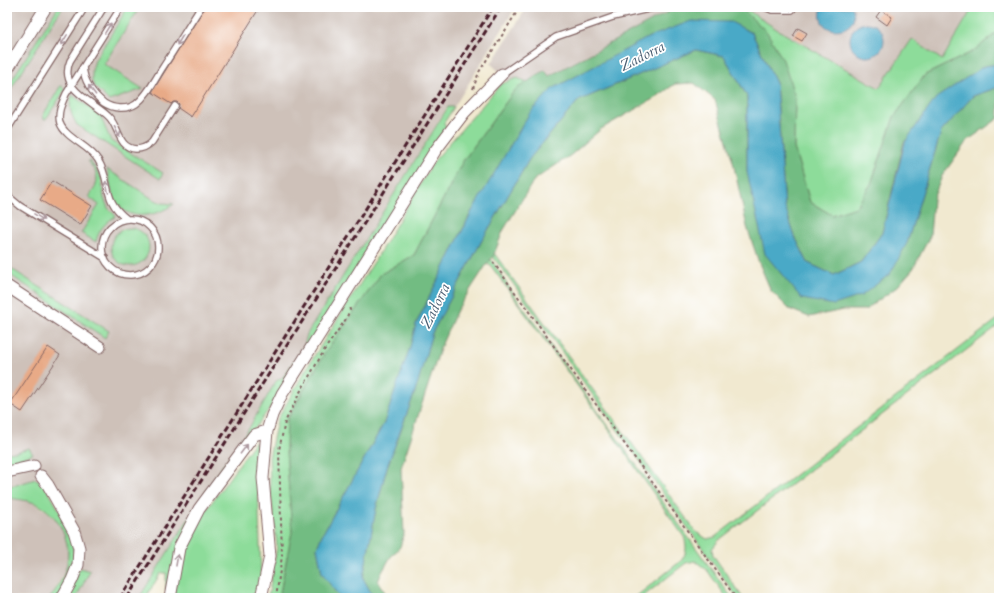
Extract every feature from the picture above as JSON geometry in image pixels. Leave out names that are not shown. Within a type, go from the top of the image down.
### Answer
[{"type":"street","points":[[7,70],[46,7]]},
{"type":"street","points":[[261,598],[270,556],[263,478],[267,431],[272,415],[282,394],[435,151],[464,113],[502,74]]},
{"type":"street","points":[[7,286],[100,347]]},
{"type":"street","points":[[170,598],[179,548],[199,509],[254,435],[267,431]]},
{"type":"street","points":[[7,472],[34,466]]},
{"type":"street","points":[[41,476],[48,485],[74,531],[79,548],[78,565],[62,598]]},
{"type":"lane","points":[[7,130],[85,7]]},
{"type":"lane","points":[[104,7],[67,67],[67,74],[72,85],[88,102],[103,111],[111,119],[120,139],[126,146],[133,149],[148,147],[175,106]]},
{"type":"lane","points":[[121,7],[72,85],[61,105],[59,117],[61,125],[67,133],[97,158],[103,170],[107,191],[112,202],[120,213],[127,219]]},
{"type":"lane","points":[[83,67],[86,82],[92,91],[103,102],[110,107],[120,108],[135,105],[147,93],[201,7]]},
{"type":"lane","points":[[502,74],[516,63],[556,38],[613,17],[657,7]]},
{"type":"lane","points":[[766,7],[772,10],[792,10],[794,7]]},
{"type":"lane","points":[[7,195],[20,206],[105,258]]},
{"type":"lane","points":[[127,219],[137,220],[146,224],[154,232],[158,243],[157,254],[151,264],[142,272],[131,274],[120,273],[111,267],[105,258],[102,246],[106,233],[115,223],[127,219]]},
{"type":"path","points":[[471,93],[479,72],[520,7]]},
{"type":"path","points":[[493,262],[736,598]]},
{"type":"path","points":[[276,598],[282,556],[279,450],[285,422],[325,349],[346,319],[350,310],[345,294]]},
{"type":"shaded area","points":[[7,7],[516,7],[454,107],[447,107],[307,334],[304,346],[283,377],[276,381],[249,428],[214,478],[139,598],[76,598],[89,571],[80,568],[52,485],[34,503],[48,512],[60,525],[68,549],[66,569],[50,598],[7,598]]},
{"type":"shaded area","points":[[527,7],[688,7],[668,12],[548,76],[545,70],[515,90],[502,74],[491,64]]},
{"type":"shaded area","points":[[743,7],[973,7],[942,60],[912,39],[879,88],[778,30]]},
{"type":"green space","points":[[58,7],[63,7],[7,95],[7,83],[9,84]]},
{"type":"green space","points":[[128,7],[140,7],[104,64],[143,89],[109,101],[94,86],[92,81],[92,70],[95,60]]},
{"type":"green space","points":[[688,7],[740,7],[767,32],[783,60],[795,97],[794,148],[810,202],[832,215],[856,207],[871,184],[894,117],[925,75],[972,52],[999,31],[999,64],[984,66],[904,142],[882,233],[861,262],[834,275],[808,263],[795,237],[785,207],[776,83],[752,33],[649,37],[501,164],[472,211],[416,324],[411,347],[384,423],[322,535],[317,548],[322,573],[340,598],[279,598],[292,532],[286,450],[287,420],[324,354],[381,274],[414,255],[463,161],[515,90],[545,70],[549,76],[668,12]]},
{"type":"green space","points":[[740,7],[743,7],[778,30],[879,88],[912,39],[942,60],[973,7],[996,7],[999,15],[999,31],[972,52],[925,75],[894,117],[871,184],[856,208],[832,215],[810,202],[794,148],[795,97]]},
{"type":"green space","points":[[696,50],[724,56],[747,96],[747,172],[802,299],[907,243],[941,132],[973,96],[999,87],[999,118],[967,141],[942,176],[933,199],[930,236],[913,269],[897,287],[865,310],[844,310],[809,317],[789,309],[771,291],[759,263],[747,227],[733,162],[715,100],[694,83],[675,84],[655,98],[601,129],[571,155],[534,180],[503,231],[493,257],[457,310],[441,346],[401,468],[404,534],[400,547],[390,558],[378,582],[389,598],[374,598],[363,578],[376,509],[387,467],[416,389],[432,333],[481,242],[530,158],[578,101]]},
{"type":"green space","points":[[517,78],[528,82],[515,90],[463,161],[414,255],[381,274],[324,354],[287,419],[286,450],[292,532],[279,598],[268,598],[277,546],[270,486],[269,457],[277,420],[306,369],[377,257],[434,161],[501,84]]},
{"type":"green space","points":[[61,85],[65,90],[44,120],[43,115]]},
{"type":"green space","points":[[72,95],[100,115],[111,141],[163,173],[160,179],[77,125],[71,111],[70,103]]},
{"type":"green space","points":[[448,107],[454,107],[444,123],[446,128],[272,405],[197,509],[166,590],[166,573],[161,573],[145,598],[139,598],[214,478],[249,428],[276,381],[283,377],[304,346],[307,334]]},
{"type":"green space","points":[[89,160],[101,177],[104,198],[108,208],[116,216],[103,227],[96,242],[81,233],[99,205],[89,197],[97,180],[95,171],[88,162]]},
{"type":"green space","points":[[107,169],[153,199],[162,203],[174,204],[167,209],[150,214],[134,215],[126,212],[119,207],[114,199]]},
{"type":"green space","points":[[126,228],[134,228],[141,231],[146,236],[149,247],[146,258],[141,263],[134,266],[126,266],[119,263],[114,258],[111,251],[111,243],[114,236],[119,231]]},
{"type":"green space","points":[[494,253],[696,532],[707,539],[715,537],[999,318],[999,325],[719,540],[712,549],[713,555],[743,598],[738,598],[493,257]]},
{"type":"green space","points":[[491,259],[510,289],[732,598],[727,598],[707,570],[695,561],[686,563],[641,598],[634,598],[681,561],[686,550],[684,537],[491,266],[487,264]]},
{"type":"green space","points":[[7,266],[109,331],[105,338],[7,273]]},
{"type":"green space","points":[[255,442],[261,448],[258,478],[261,576],[254,598],[173,598],[182,554],[189,534]]},
{"type":"green space","points":[[29,448],[33,454],[7,461],[7,453]]},
{"type":"green space","points":[[35,479],[43,482],[72,532],[75,564],[59,598],[50,598],[65,572],[68,558],[66,539],[62,530],[51,514],[44,508],[32,502],[7,498],[7,486],[16,485]]},
{"type":"green space","points":[[80,568],[90,571],[76,598],[67,598]]},
{"type":"water","points":[[822,7],[852,7],[854,17],[851,24],[845,28],[837,30],[830,29],[824,25],[821,17]]},
{"type":"water","name":"Zadorra","points":[[691,21],[731,22],[752,33],[776,83],[785,207],[795,237],[808,263],[834,275],[861,262],[882,233],[905,142],[936,98],[984,66],[999,64],[999,87],[973,96],[941,132],[907,243],[890,274],[861,296],[834,305],[802,299],[765,254],[747,172],[747,96],[724,56],[696,50],[578,101],[530,158],[481,242],[432,333],[416,389],[387,467],[376,509],[363,578],[374,598],[340,598],[322,573],[317,548],[322,535],[384,423],[410,347],[416,324],[472,211],[529,114],[552,89],[649,37]]},
{"type":"water","points":[[864,23],[870,23],[879,28],[883,34],[883,46],[879,52],[870,57],[864,57],[855,52],[850,43],[850,37],[855,28]]},
{"type":"building","points":[[205,7],[260,7],[191,117],[178,108],[179,104],[177,102],[173,102],[171,104],[152,92]]},
{"type":"building","points":[[881,10],[892,17],[887,25],[876,17]]},
{"type":"building","points":[[798,28],[807,33],[802,41],[793,36]]},
{"type":"building","points":[[52,181],[92,206],[80,225],[40,200]]},
{"type":"building","points":[[48,347],[60,355],[22,412],[10,404]]},
{"type":"railway","points":[[120,598],[493,7]]},
{"type":"railway","points":[[127,598],[501,7]]}]
